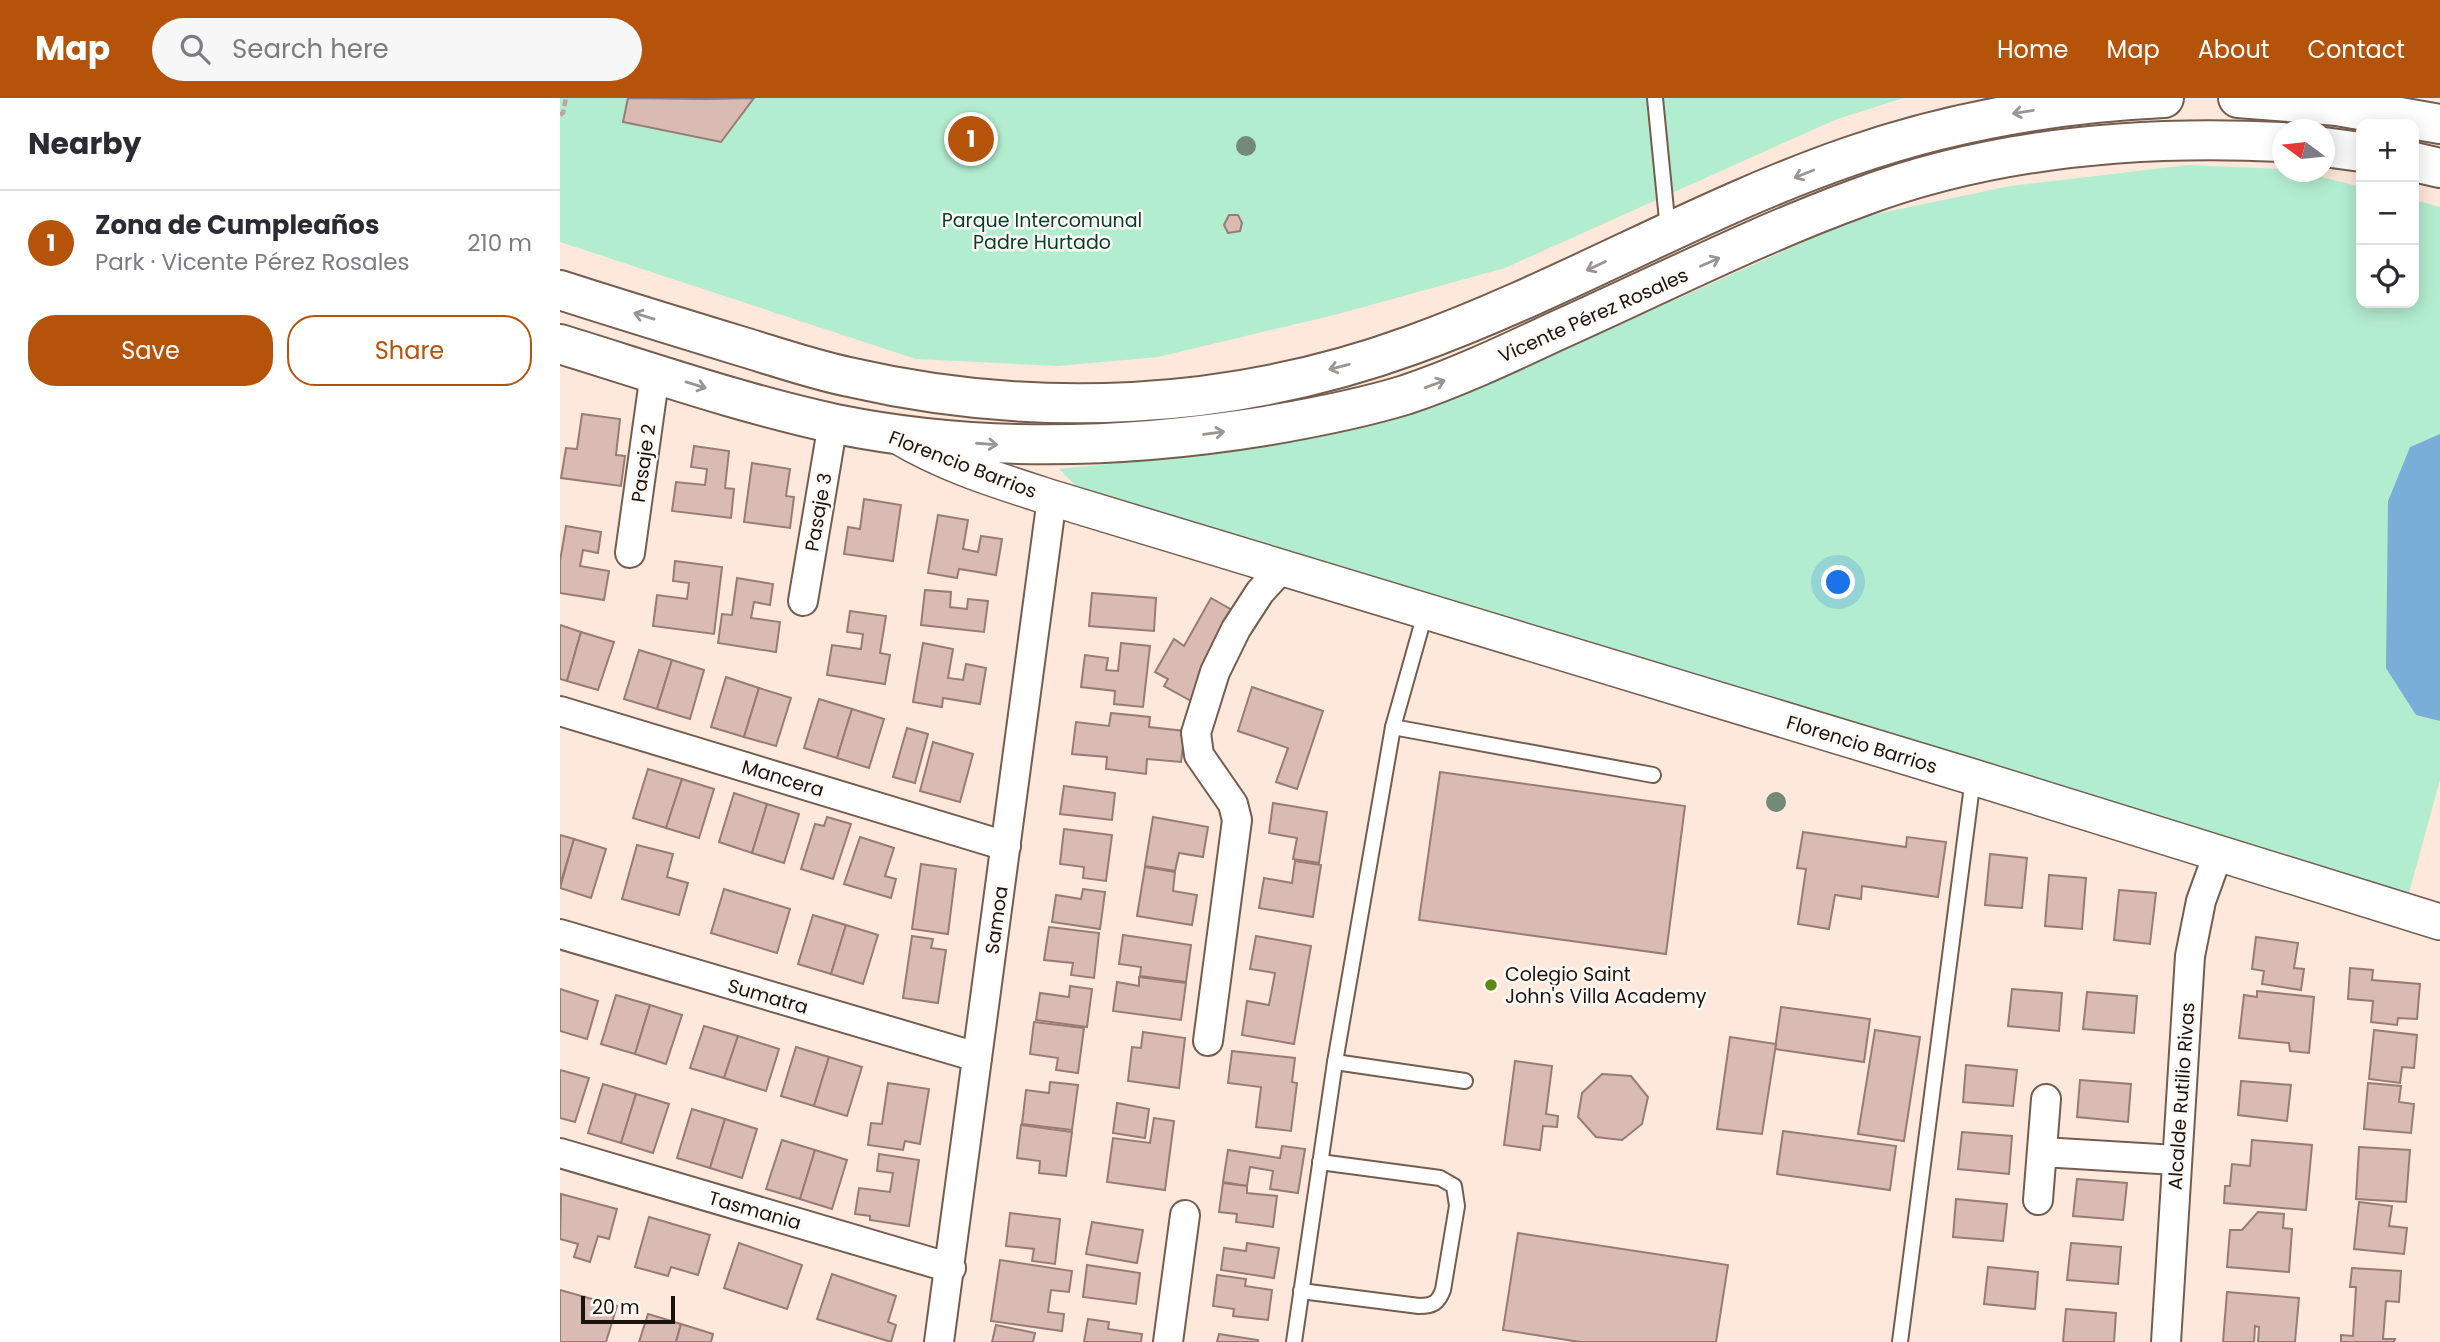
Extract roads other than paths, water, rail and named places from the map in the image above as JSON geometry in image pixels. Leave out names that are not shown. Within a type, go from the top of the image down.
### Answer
[{"type":"main road","points":[[560,290],[803,365],[847,377],[939,395],[1058,405],[1175,398],[1298,378],[1407,347],[1502,309],[1668,231],[1804,174],[1900,140],[2007,115],[2089,103],[2164,98]]},
{"type":"main road","points":[[2238,98],[2337,106],[2440,124]]},
{"type":"main road","name":"Vicente Pérez Rosales","points":[[894,435],[998,445],[1067,446],[1189,437],[1351,410],[1401,396],[1478,368],[1800,221],[1861,196],[1924,176],[1993,160],[2108,144],[2177,139],[2272,142]]},
{"type":"main road","points":[[2335,148],[2356,151]]},
{"type":"main road","points":[[2419,163],[2440,168]]},
{"type":"main road","name":"Florencio Barrios","points":[[560,344],[776,409],[894,435]]},
{"type":"street","name":"Pasaje 2","points":[[630,553],[655,373]]},
{"type":"street","name":"Pasaje 3","points":[[803,601],[833,423]]},
{"type":"street","name":"Florencio Barrios","points":[[894,435],[933,456],[1052,498],[1426,610],[2440,922]]},
{"type":"street","name":"Samoa","points":[[939,1342],[1052,498]]},
{"type":"street","points":[[1208,1041],[1237,820],[1233,804],[1199,755],[1196,733],[1215,672],[1236,629],[1260,592],[1283,567]]},
{"type":"street","name":"Mancera","points":[[560,711],[1006,846]]},
{"type":"street","name":"Alcalde Rutilio Rivas","points":[[2166,1342],[2190,956],[2201,901],[2218,853]]},
{"type":"street","name":"Sumatra","points":[[560,934],[977,1057]]},
{"type":"street","points":[[2038,1200],[2046,1099]]},
{"type":"street","points":[[2042,1152],[2176,1160]]},
{"type":"street","name":"Tasmania","points":[[560,1153],[951,1268]]},
{"type":"street","points":[[1168,1342],[1185,1215]]},
{"type":"lane","points":[[1655,98],[1668,231]]},
{"type":"lane","points":[[1294,1342],[1335,1062],[1393,727],[1426,610]]},
{"type":"lane","points":[[1393,727],[1653,775]]},
{"type":"lane","points":[[1900,1342],[1973,778]]},
{"type":"lane","points":[[1335,1062],[1465,1081]]},
{"type":"lane","points":[[1301,1291],[1432,1306],[1439,1301],[1443,1290],[1457,1206],[1454,1186],[1440,1178],[1321,1162]]},
{"type":"water","points":[[2440,434],[2440,721],[2416,715],[2386,668],[2388,501],[2410,447]]},
{"type":"place","name":"Zona de Cumpleaños","points":[[971,139]]},
{"type":"place","name":"Colegio Saint John's Villa Academy","points":[[1491,985]]},
{"type":"park label","name":"Parque Intercomunal Padre Hurtado","points":[[1042,231]]}]
